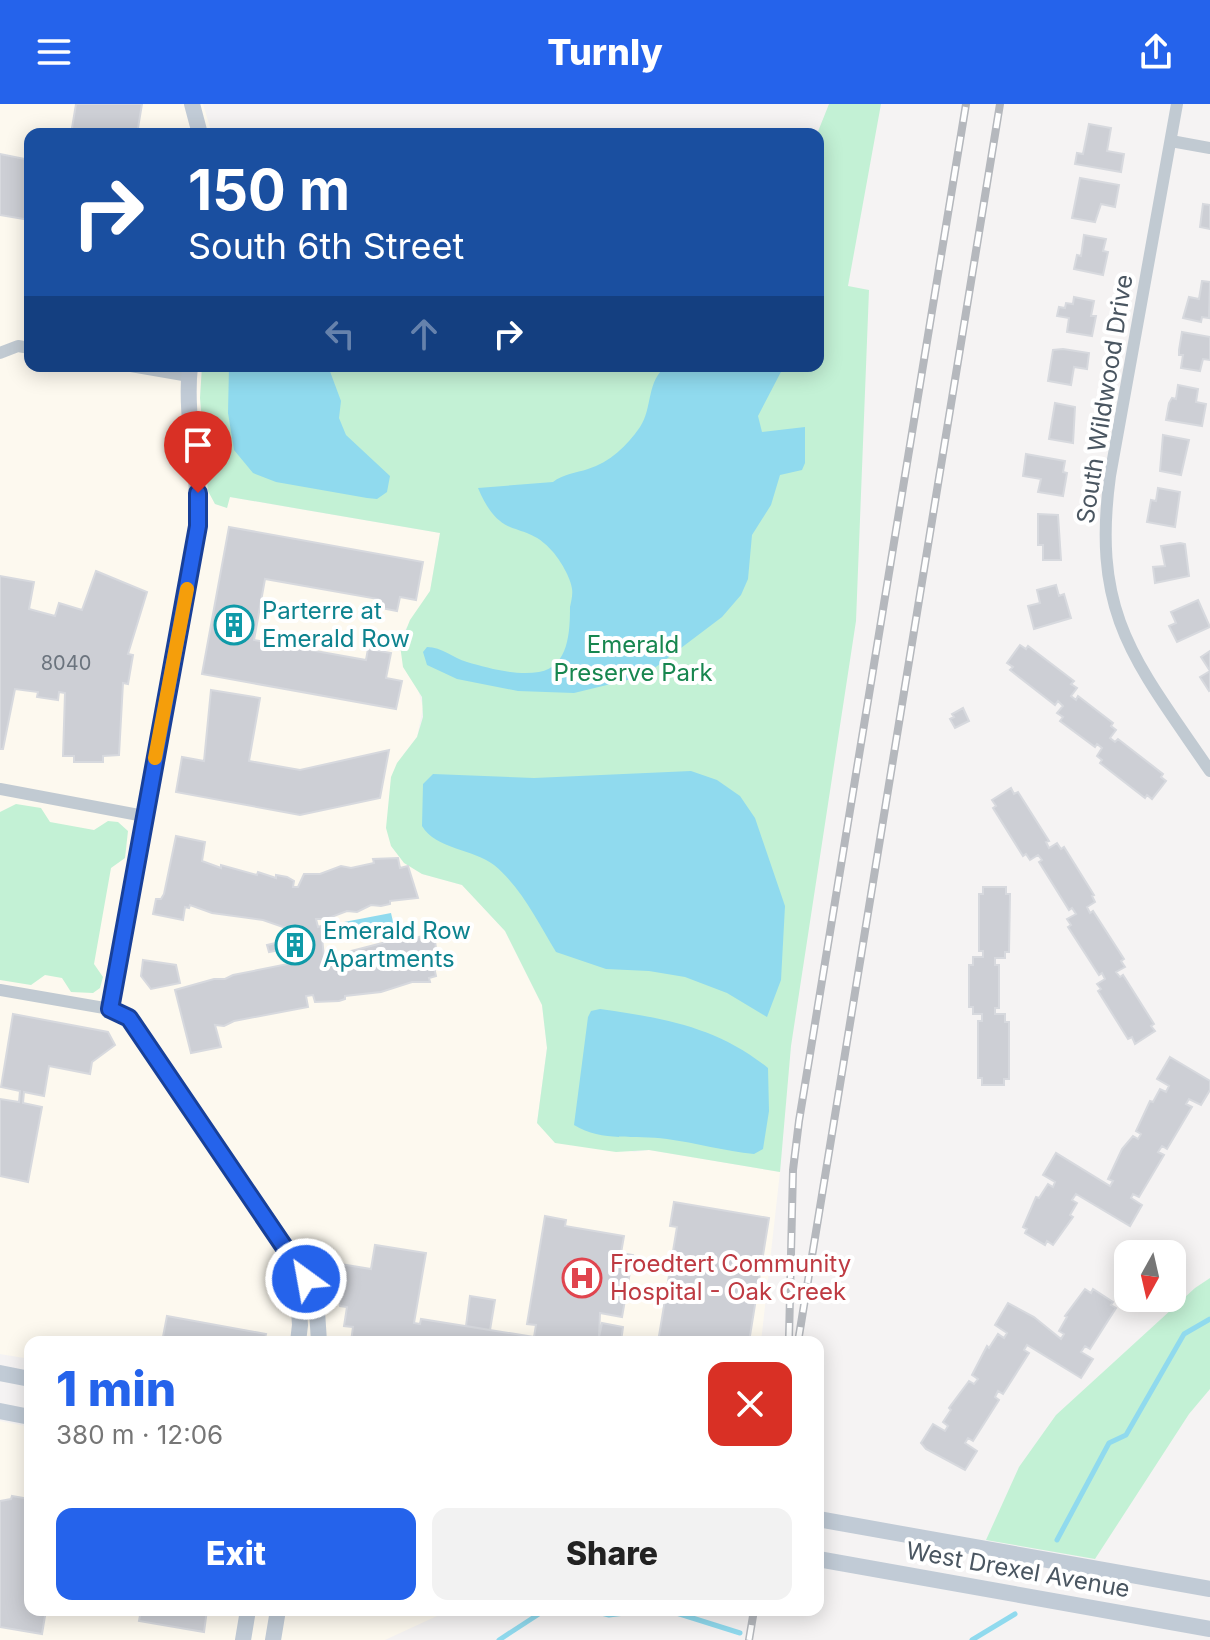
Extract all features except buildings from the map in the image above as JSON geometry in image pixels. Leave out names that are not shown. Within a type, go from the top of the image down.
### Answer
[{"type":"street","points":[[192,104],[198,128]]},
{"type":"street","name":"South Wildwood Drive","points":[[1177,104],[1110,476],[1105,511],[1105,560],[1112,605],[1131,651],[1210,771]]},
{"type":"street","points":[[1171,141],[1210,148]]},
{"type":"street","points":[[0,353],[18,346],[24,347]]},
{"type":"street","points":[[110,1009],[198,526],[189,372]]},
{"type":"street","points":[[0,789],[144,816]]},
{"type":"street","points":[[0,993],[110,1009],[129,1018],[316,1295],[319,1336]]},
{"type":"street","points":[[296,1262],[299,1336]]},
{"type":"street","points":[[0,1373],[24,1378]]},
{"type":"street","points":[[0,1411],[24,1416]]},
{"type":"street","name":"West Drexel Avenue","points":[[824,1520],[1210,1589]]},
{"type":"street","name":"West Drexel Avenue","points":[[824,1560],[1210,1629]]},
{"type":"street","points":[[243,1640],[247,1616]]},
{"type":"street","points":[[273,1640],[277,1616]]},
{"type":"shaded area","points":[[0,104],[203,104],[210,128],[24,128],[24,372],[202,372],[200,398],[208,491],[215,504],[227,508],[229,497],[440,533],[430,591],[403,633],[408,675],[417,687],[423,707],[417,737],[403,755],[422,874],[462,885],[505,931],[542,1005],[547,1048],[537,1123],[634,1152],[649,1150],[780,1172],[762,1336],[24,1336],[24,1358],[0,1354]]},
{"type":"shaded area","points":[[0,1421],[24,1426],[24,1616],[437,1616],[385,1640],[0,1640]]},
{"type":"green space","name":"Emerald Preserve Park","points":[[829,104],[881,104],[848,286],[869,290],[856,621],[791,1046],[780,1172],[649,1150],[616,1152],[555,1143],[537,1123],[547,1048],[542,1005],[505,931],[462,885],[422,874],[404,863],[391,846],[386,828],[391,777],[397,763],[417,737],[423,717],[422,697],[403,667],[400,645],[410,620],[430,591],[440,533],[230,497],[227,508],[215,504],[208,491],[200,398],[202,372],[824,372],[824,128],[819,128]]},
{"type":"green space","points":[[16,804],[41,808],[50,822],[94,830],[108,821],[118,822],[128,831],[125,858],[111,868],[94,964],[103,977],[100,988],[93,993],[71,992],[62,978],[45,975],[31,985],[0,980],[0,812]]},
{"type":"green space","points":[[1210,1278],[1210,1389],[1189,1414],[1095,1559],[986,1540],[1019,1467],[1056,1415],[1169,1312],[1186,1312],[1186,1296]]},
{"type":"water","points":[[229,372],[330,372],[341,401],[339,418],[346,435],[390,476],[387,492],[377,499],[367,498],[276,482],[253,473],[234,450],[228,413]]},
{"type":"water","points":[[660,372],[781,372],[758,416],[762,432],[805,427],[805,463],[802,470],[780,475],[771,505],[752,535],[748,579],[741,595],[722,617],[644,676],[574,693],[518,691],[457,679],[427,665],[423,652],[427,647],[467,662],[512,672],[530,673],[549,669],[562,656],[566,647],[572,591],[567,575],[556,555],[542,542],[496,517],[478,488],[553,482],[611,458],[640,427]]},
{"type":"water","points":[[691,771],[717,780],[740,796],[755,818],[785,906],[781,980],[767,1017],[727,993],[685,977],[606,969],[556,952],[504,874],[486,860],[436,840],[422,826],[423,784],[433,774],[534,778]]},
{"type":"water","points":[[391,913],[394,926],[347,936],[344,922]]},
{"type":"water","points":[[600,1009],[689,1026],[729,1043],[768,1068],[769,1111],[763,1149],[754,1154],[667,1139],[607,1136],[574,1125],[588,1017],[591,1011]]},
{"type":"waterway","points":[[1057,1540],[1109,1443],[1126,1435],[1184,1334],[1210,1319]]},
{"type":"waterway","points":[[972,1640],[1015,1614]]},
{"type":"waterway","points":[[499,1640],[536,1616]]},
{"type":"waterway","points":[[686,1616],[740,1633]]},
{"type":"railway","points":[[789,1336],[793,1170],[799,1121],[966,104]]},
{"type":"railway","points":[[799,1336],[1000,104]]},
{"type":"railway","points":[[749,1640],[753,1616]]},
{"type":"slow traffic","points":[[155,758],[187,589]]},
{"type":"place","name":"Parterre at Emerald Row","points":[[234,625]]},
{"type":"place","name":"Emerald Row Apartments","points":[[295,945]]},
{"type":"place","name":"Froedtert Community Hospital - Oak Creek","points":[[582,1278]]},
{"type":"route","points":[[198,493],[198,526],[110,1009],[129,1018],[306,1279]]}]
